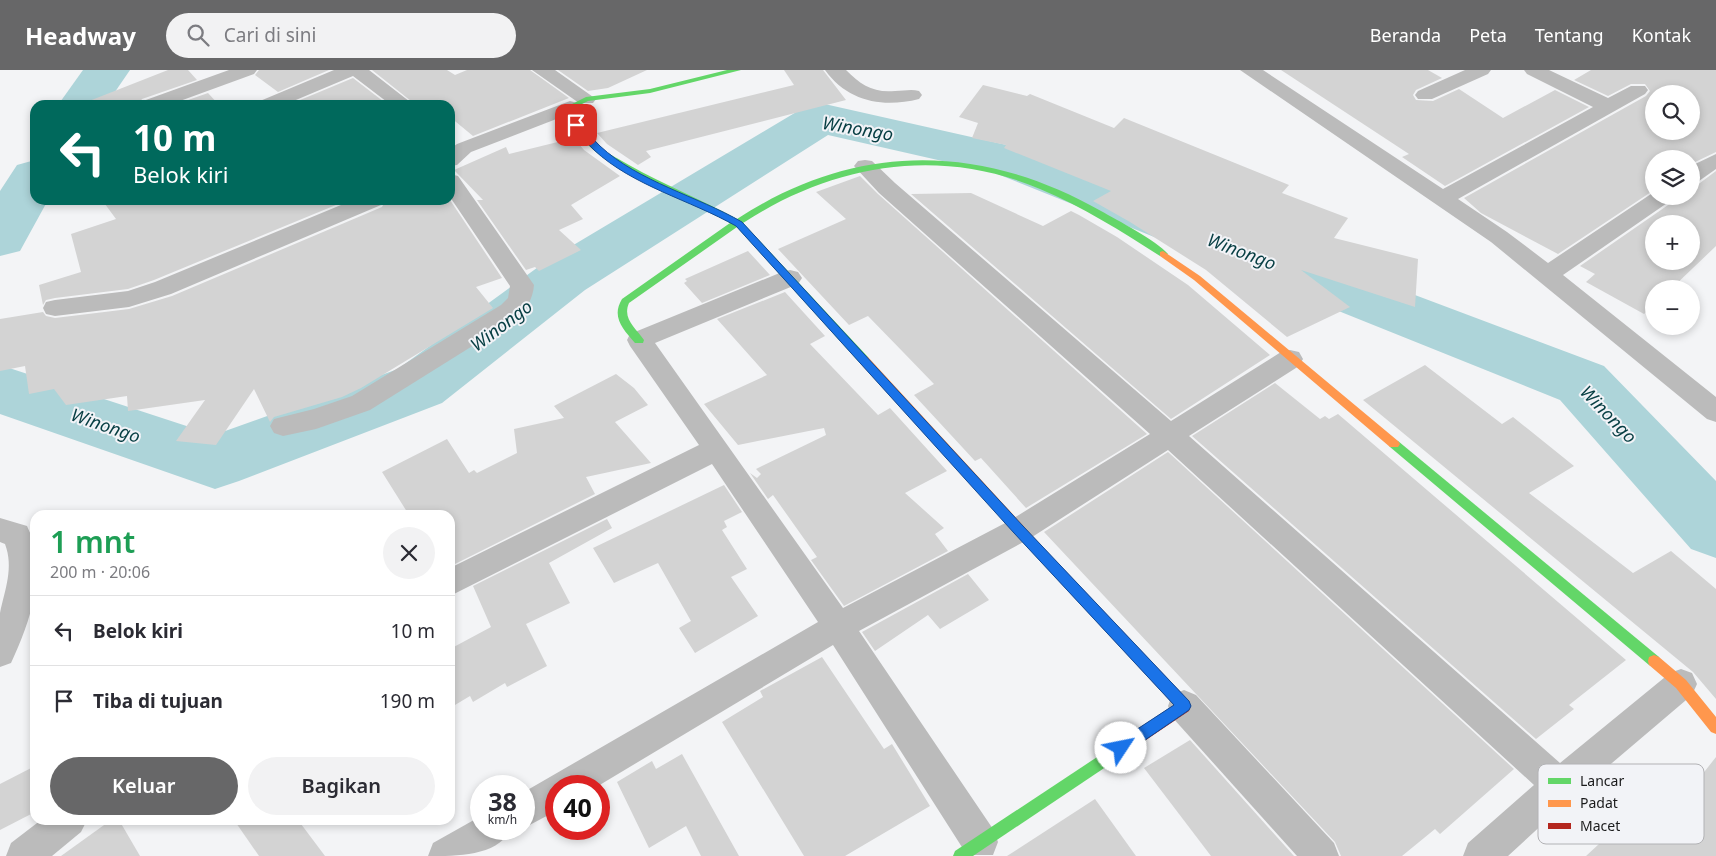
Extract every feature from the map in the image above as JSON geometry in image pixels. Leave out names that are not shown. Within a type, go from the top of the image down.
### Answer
[{"type":"street","points":[[164,100],[247,70]]},
{"type":"street","points":[[279,100],[350,70]]},
{"type":"street","points":[[357,70],[397,100]]},
{"type":"street","points":[[542,70],[578,103]]},
{"type":"street","points":[[455,149],[578,103],[650,90],[737,70]]},
{"type":"street","points":[[835,70],[854,89],[865,95],[888,99],[912,95]]},
{"type":"street","points":[[1250,70],[1499,237],[1716,412]]},
{"type":"street","points":[[1424,95],[1481,70]]},
{"type":"street","points":[[1534,70],[1608,106]]},
{"type":"street","points":[[1443,198],[1638,90]]},
{"type":"street","points":[[578,103],[571,114],[576,125],[598,148],[646,180],[709,207],[739,224],[1018,530],[1184,706],[1321,856]]},
{"type":"street","points":[[1700,170],[1716,160]]},
{"type":"street","points":[[1184,706],[970,849],[838,626],[717,449],[639,340],[620,318],[619,310],[625,301],[772,203],[806,186],[865,166],[894,162],[937,161],[968,164],[995,170],[1035,184],[1074,200],[1143,239],[1196,278],[1290,359],[1681,684],[1716,727]]},
{"type":"street","points":[[865,166],[887,188],[1168,435],[1538,765]]},
{"type":"street","points":[[283,426],[325,416],[361,403],[510,311],[519,302],[522,294],[522,285],[455,188]]},
{"type":"street","points":[[55,308],[112,302],[163,288],[361,205]]},
{"type":"street","points":[[1547,275],[1649,205]]},
{"type":"street","points":[[639,340],[790,278]]},
{"type":"street","points":[[585,775],[838,626],[1018,530],[1290,359]]},
{"type":"street","points":[[455,580],[717,449]]},
{"type":"street","points":[[0,530],[16,535],[22,547],[24,568],[21,595],[0,653]]},
{"type":"street","points":[[1585,764],[1681,684]]},
{"type":"street","points":[[1481,856],[1538,805]]},
{"type":"street","points":[[24,856],[63,825]]},
{"type":"street","points":[[446,856],[474,840]]},
{"type":"building","points":[[168,70],[188,70],[197,80],[141,100],[92,100]]},
{"type":"building","points":[[259,70],[329,70],[278,92],[255,75]]},
{"type":"building","points":[[372,70],[447,70],[455,75],[467,70],[530,70],[569,98],[473,136],[455,121],[455,100],[410,100]]},
{"type":"building","points":[[558,70],[647,70],[608,88],[588,91]]},
{"type":"building","points":[[784,70],[823,70],[846,100],[646,151],[651,157],[638,165],[607,144],[597,133],[794,85]]},
{"type":"building","points":[[1281,70],[1428,70],[1442,78],[1416,90],[1413,95],[1416,100],[1433,101],[1459,89],[1503,118],[1555,90],[1589,107],[1445,186],[1402,157],[1409,154]]},
{"type":"building","points":[[1591,70],[1716,70],[1716,152],[1700,160],[1700,150],[1645,150],[1645,196],[1558,254],[1481,213],[1464,198],[1645,97],[1645,140],[1700,140],[1700,85],[1631,84],[1608,96],[1574,80]]},
{"type":"building","points":[[353,78],[382,100],[300,100]]},
{"type":"building","points":[[983,85],[1027,96],[1030,94],[1114,128],[1124,118],[1289,185],[1282,193],[1348,218],[1334,238],[1418,259],[1415,307],[1301,270],[1350,307],[1287,337],[1206,270],[1093,201],[1111,191],[1004,148],[1006,145],[972,138],[978,123],[959,117]]},
{"type":"building","points":[[208,93],[214,100],[188,100]]},
{"type":"building","points":[[574,138],[584,150],[620,176],[571,205],[583,219],[559,230],[581,250],[539,271],[535,267],[526,270],[477,200],[483,200],[455,171],[506,147],[509,154]]},
{"type":"building","points":[[1716,171],[1716,246],[1700,261],[1700,215],[1654,215],[1668,205],[1700,205],[1700,183]]},
{"type":"building","points":[[860,176],[1147,434],[1026,508],[981,458],[975,461],[914,395],[934,384],[868,316],[849,325],[778,249],[846,219],[816,192]]},
{"type":"building","points":[[971,193],[1043,226],[1071,211],[1079,215],[1117,237],[1188,285],[1270,355],[1171,419],[911,194]]},
{"type":"building","points":[[106,205],[336,205],[128,289],[55,298],[46,300],[43,305],[39,285],[81,272],[71,234],[116,219]]},
{"type":"building","points":[[383,205],[453,205],[502,278],[476,287],[493,308],[361,388],[342,397],[274,417],[270,422],[254,389],[216,445],[176,441],[205,400],[128,411],[127,396],[66,405],[54,389],[29,394],[25,366],[0,371],[0,319],[43,312],[46,316],[55,318],[129,309],[172,296]]},
{"type":"building","points":[[1645,221],[1645,270],[1691,270],[1680,280],[1645,280],[1644,314],[1586,282],[1595,274],[1580,266]]},
{"type":"building","points":[[748,251],[770,275],[702,303],[684,283],[687,281],[685,279]]},
{"type":"building","points":[[785,292],[825,336],[810,344],[878,415],[890,408],[947,471],[905,493],[944,528],[935,534],[948,551],[844,606],[811,560],[817,557],[773,495],[768,499],[750,473],[757,478],[761,474],[756,469],[826,435],[824,428],[738,445],[704,404],[767,375],[717,319]]},
{"type":"building","points":[[1425,365],[1502,424],[1513,417],[1574,466],[1529,493],[1633,573],[1671,551],[1716,589],[1716,699],[1693,672],[1363,400]]},
{"type":"building","points":[[616,374],[634,388],[648,405],[615,422],[651,463],[586,477],[595,494],[455,564],[455,510],[406,510],[382,472],[447,439],[469,473],[474,470],[477,473],[517,453],[514,429],[564,418],[554,406]]},
{"type":"building","points":[[1275,383],[1320,419],[1325,416],[1329,419],[1338,414],[1626,660],[1569,705],[1574,709],[1536,739],[1192,436]]},
{"type":"building","points":[[1168,452],[1514,769],[1440,834],[1435,829],[1402,856],[1341,856],[1335,842],[1044,532]]},
{"type":"building","points":[[724,485],[742,512],[724,521],[727,527],[722,530],[747,569],[731,577],[758,616],[695,653],[679,628],[691,621],[658,563],[614,583],[593,548]]},
{"type":"building","points":[[607,519],[612,528],[549,563],[570,603],[526,624],[547,666],[507,687],[505,683],[473,702],[470,696],[455,705],[455,646],[491,627],[473,586]]},
{"type":"building","points":[[968,574],[989,600],[940,629],[928,615],[875,651],[862,632]]},
{"type":"building","points":[[822,657],[884,749],[892,744],[930,806],[845,856],[804,856],[722,722],[763,697],[760,691]]},
{"type":"building","points":[[1190,740],[1294,856],[1211,856],[1144,768]]},
{"type":"building","points":[[682,754],[739,856],[701,856],[686,826],[649,848],[617,782],[652,761],[656,769]]},
{"type":"building","points":[[1716,757],[1716,856],[1586,856],[1599,844],[1704,844],[1704,772]]},
{"type":"building","points":[[30,769],[30,815],[0,830],[0,784]]},
{"type":"building","points":[[1095,799],[1136,856],[1007,856]]},
{"type":"building","points":[[104,825],[122,825],[140,856],[61,856]]},
{"type":"building","points":[[237,825],[302,825],[325,856],[259,856]]},
{"type":"waterway","name":"Winongo","points":[[86,100],[107,70]]},
{"type":"waterway","name":"Winongo","points":[[0,389],[215,462],[420,386],[565,276],[820,118],[1011,161],[1582,383],[1716,528]]},
{"type":"waterway","name":"Winongo","points":[[0,238],[30,185]]},
{"type":"traffic: fast","points":[[737,70],[650,91],[586,99],[570,107],[575,124],[587,140],[605,155],[649,180],[709,207],[739,224],[864,360]]},
{"type":"traffic: fast","points":[[639,340],[622,317],[622,307],[625,301],[719,234],[768,204],[820,180],[866,167],[912,162],[956,164],[1000,172],[1042,186],[1084,205],[1124,228],[1163,254]]},
{"type":"traffic: fast","points":[[1394,444],[1654,661]]},
{"type":"traffic: fast","points":[[960,856],[1141,735]]},
{"type":"traffic: slow","points":[[1163,254],[1197,278],[1394,444]]},
{"type":"traffic: slow","points":[[864,360],[1051,564]]},
{"type":"traffic: slow","points":[[1654,661],[1681,684],[1716,727]]},
{"type":"traffic: jam","points":[[1051,564],[1184,706],[1141,735]]},
{"type":"route","points":[[576,125],[598,148],[646,180],[709,207],[739,224],[1018,530],[1184,706],[1121,748]]}]
